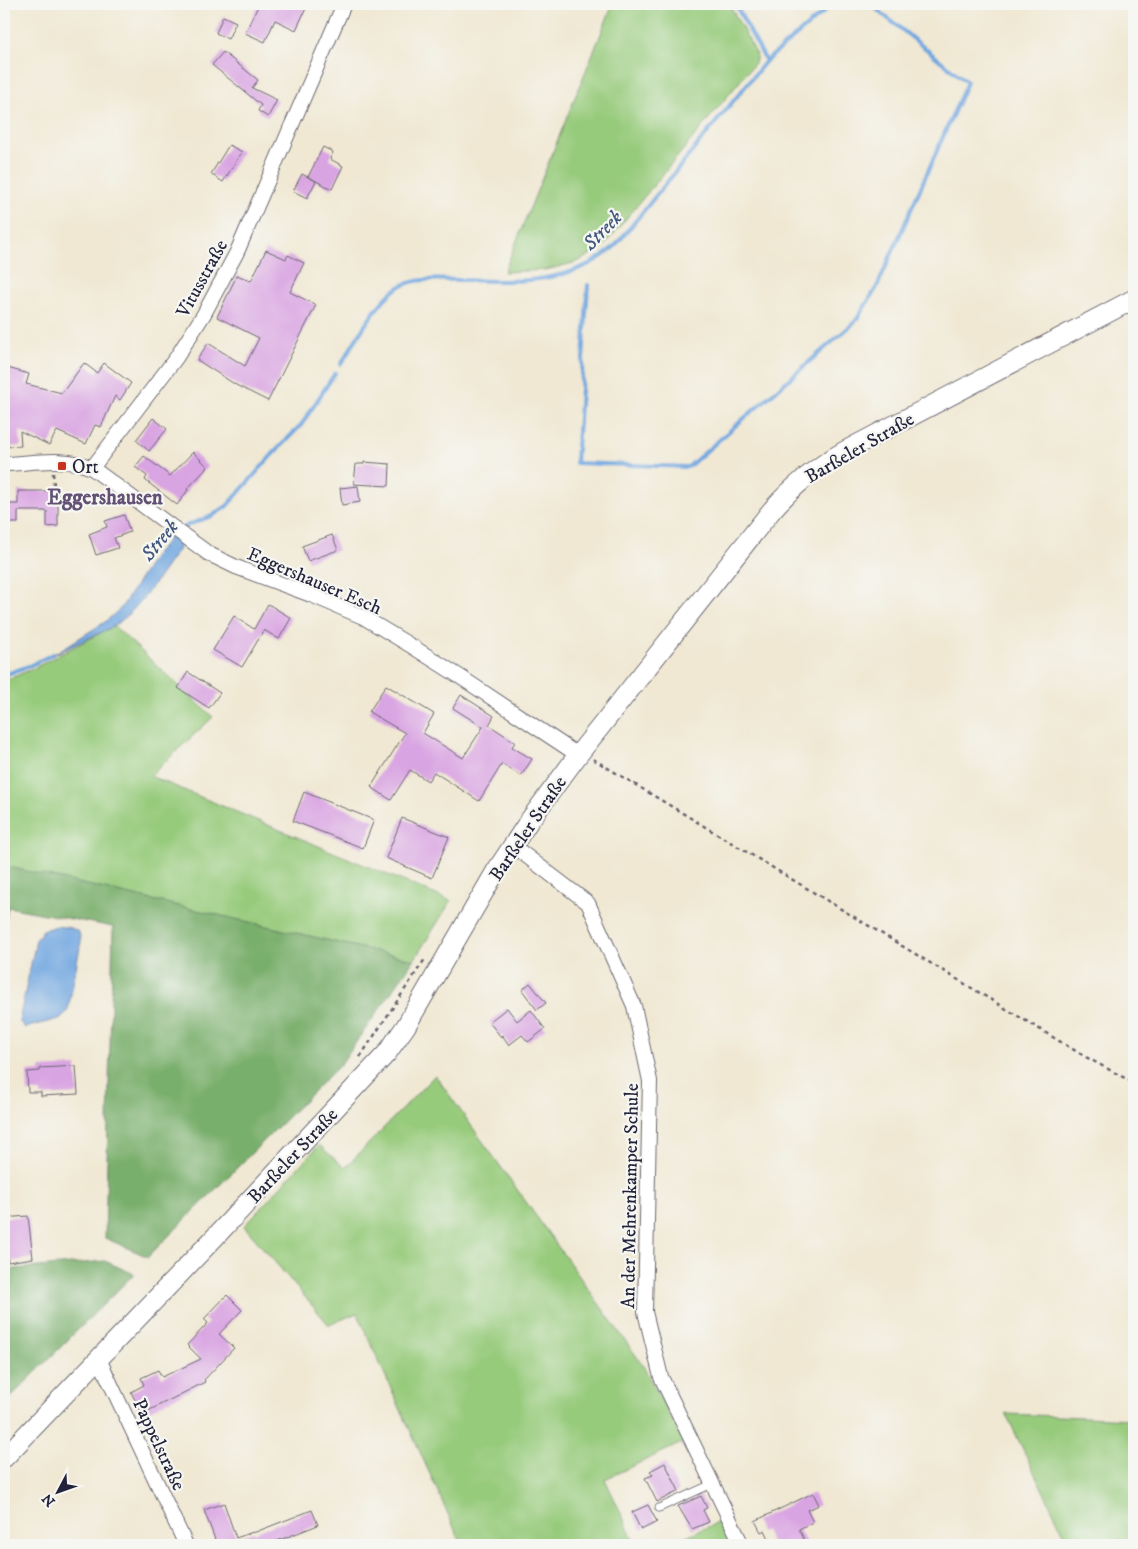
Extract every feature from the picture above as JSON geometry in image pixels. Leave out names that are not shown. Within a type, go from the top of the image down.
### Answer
[{"type":"main road","name":"Barßeler Straße","points":[[4,1458],[100,1359],[390,1049],[406,1026],[512,845],[579,754],[772,510],[791,489],[811,471],[843,452],[1134,299]]},
{"type":"street","name":"Vitusstraße","points":[[92,468],[176,358],[237,252],[344,4]]},
{"type":"street","points":[[4,464],[53,461],[82,464],[92,468]]},
{"type":"street","name":"Eggershauser Esch","points":[[92,468],[131,495],[185,537],[222,561],[337,606],[388,631],[579,754]]},
{"type":"street","name":"An der Mehrenkamper Schule","points":[[512,845],[588,903],[634,1006],[650,1081],[645,1312],[661,1377],[742,1545]]},
{"type":"street","name":"Pappelstraße","points":[[100,1359],[186,1545]]},
{"type":"lane","points":[[659,1508],[712,1484]]},
{"type":"path","points":[[579,754],[1084,1056],[1134,1083]]},
{"type":"green space","points":[[613,4],[729,4],[757,55],[755,63],[601,249],[577,262],[546,270],[504,272]]},
{"type":"green space","points":[[114,626],[213,717],[150,776],[451,901],[414,960],[4,866],[4,681],[32,669]]},
{"type":"green space","points":[[4,866],[414,960],[340,1065],[148,1257],[105,1238],[113,927],[8,907],[4,932]]},
{"type":"green space","points":[[435,1075],[642,1364],[684,1442],[605,1479],[636,1545],[462,1545],[357,1313],[329,1325],[244,1226],[319,1145],[345,1168]]},
{"type":"green space","points":[[105,1261],[134,1274],[4,1404],[4,1270]]},
{"type":"green space","points":[[1006,1414],[1134,1419],[1134,1545],[1078,1545],[1065,1536]]},
{"type":"green space","points":[[722,1521],[733,1545],[664,1545]]},
{"type":"water","name":"Streek","points":[[171,534],[178,540],[179,549],[132,610],[114,626],[49,657],[105,622],[121,608],[157,552]]},
{"type":"water","points":[[57,926],[71,928],[79,932],[81,942],[68,1010],[62,1018],[25,1028],[19,1021],[36,940],[43,930]]},
{"type":"building","points":[[259,4],[308,4],[296,30],[275,20],[265,42],[245,33]]},
{"type":"building","points":[[223,16],[236,22],[228,39],[216,33]]},
{"type":"building","points":[[223,52],[258,80],[252,88],[277,100],[268,117],[258,111],[261,105],[212,65]]},
{"type":"building","points":[[229,145],[242,152],[223,182],[211,174]]},
{"type":"building","points":[[323,147],[333,152],[330,159],[343,166],[332,189],[308,177]]},
{"type":"building","points":[[302,174],[316,181],[307,198],[293,191]]},
{"type":"building","points":[[266,250],[286,259],[288,255],[304,263],[290,292],[316,305],[268,401],[236,385],[197,360],[208,343],[245,366],[259,338],[217,317],[237,275],[251,281]]},
{"type":"building","points":[[84,363],[97,373],[104,363],[131,383],[120,400],[115,396],[101,427],[95,425],[86,444],[57,431],[49,445],[20,431],[21,446],[4,447],[4,367],[29,374],[26,384],[62,393]]},
{"type":"building","points":[[153,418],[167,429],[149,451],[136,440]]},
{"type":"building","points":[[193,452],[208,467],[187,489],[177,505],[145,480],[147,476],[135,467],[144,456],[170,476]]},
{"type":"building","points":[[364,462],[390,464],[389,486],[354,484],[356,464],[364,464]]},
{"type":"building","points":[[358,486],[360,502],[342,505],[340,488]]},
{"type":"building","points":[[18,491],[58,491],[58,526],[47,527],[47,511],[18,511],[18,523],[4,523],[4,504],[18,504]]},
{"type":"building","points":[[124,515],[130,532],[114,538],[118,548],[96,555],[89,534],[107,527],[105,521]]},
{"type":"building","points":[[332,535],[338,550],[308,561],[302,546]]},
{"type":"building","points":[[268,604],[291,618],[279,639],[264,630],[242,667],[213,650],[234,616],[254,629]]},
{"type":"building","points":[[188,672],[220,693],[209,708],[178,688]]},
{"type":"building","points":[[386,685],[434,714],[423,733],[463,758],[483,727],[453,708],[461,695],[494,716],[489,725],[515,742],[512,747],[532,759],[521,776],[502,764],[479,801],[434,772],[428,781],[410,770],[391,800],[371,787],[405,733],[369,712]]},
{"type":"building","points":[[304,792],[374,820],[363,848],[293,821]]},
{"type":"building","points":[[402,818],[449,837],[432,878],[386,858]]},
{"type":"building","points":[[530,983],[546,1003],[537,1010],[522,990]]},
{"type":"building","points":[[507,1008],[517,1021],[531,1010],[545,1029],[528,1042],[522,1035],[509,1045],[489,1022]]},
{"type":"building","points":[[76,1066],[78,1094],[41,1096],[41,1092],[28,1092],[27,1072],[40,1071],[40,1068]]},
{"type":"building","points":[[28,1216],[33,1258],[8,1262],[4,1218]]},
{"type":"building","points":[[227,1295],[242,1310],[219,1334],[234,1348],[204,1380],[205,1382],[142,1414],[131,1392],[144,1385],[141,1378],[158,1370],[162,1377],[201,1359],[187,1345],[208,1323],[204,1319]]},
{"type":"building","points":[[665,1463],[679,1491],[657,1502],[645,1478],[653,1475],[650,1471]]},
{"type":"building","points":[[813,1493],[819,1505],[807,1510],[813,1522],[799,1529],[807,1545],[772,1545],[765,1530],[761,1532],[755,1521]]},
{"type":"building","points":[[701,1496],[707,1508],[703,1510],[709,1522],[692,1529],[678,1506]]},
{"type":"building","points":[[224,1503],[236,1538],[312,1510],[318,1525],[267,1545],[217,1545],[204,1510]]},
{"type":"building","points":[[648,1505],[657,1522],[641,1530],[632,1512]]},
{"type":"waterway","points":[[735,4],[766,61]]},
{"type":"waterway","name":"Streek","points":[[341,364],[360,333],[384,300],[401,286],[408,283],[430,280],[502,281],[542,278],[581,268],[598,259],[615,246],[766,61],[833,4]]},
{"type":"waterway","points":[[588,285],[576,463],[688,467],[855,322],[877,287],[967,82],[870,4]]},
{"type":"waterway","name":"Streek","points":[[181,531],[188,525],[212,516],[227,506],[302,424],[335,373]]},
{"type":"waterway","name":"Streek","points":[[4,675],[29,666],[53,654]]},
{"type":"place","name":"Ort","points":[[62,466]]},
{"type":"district","name":"Eggershausen","points":[[105,497]]}]
